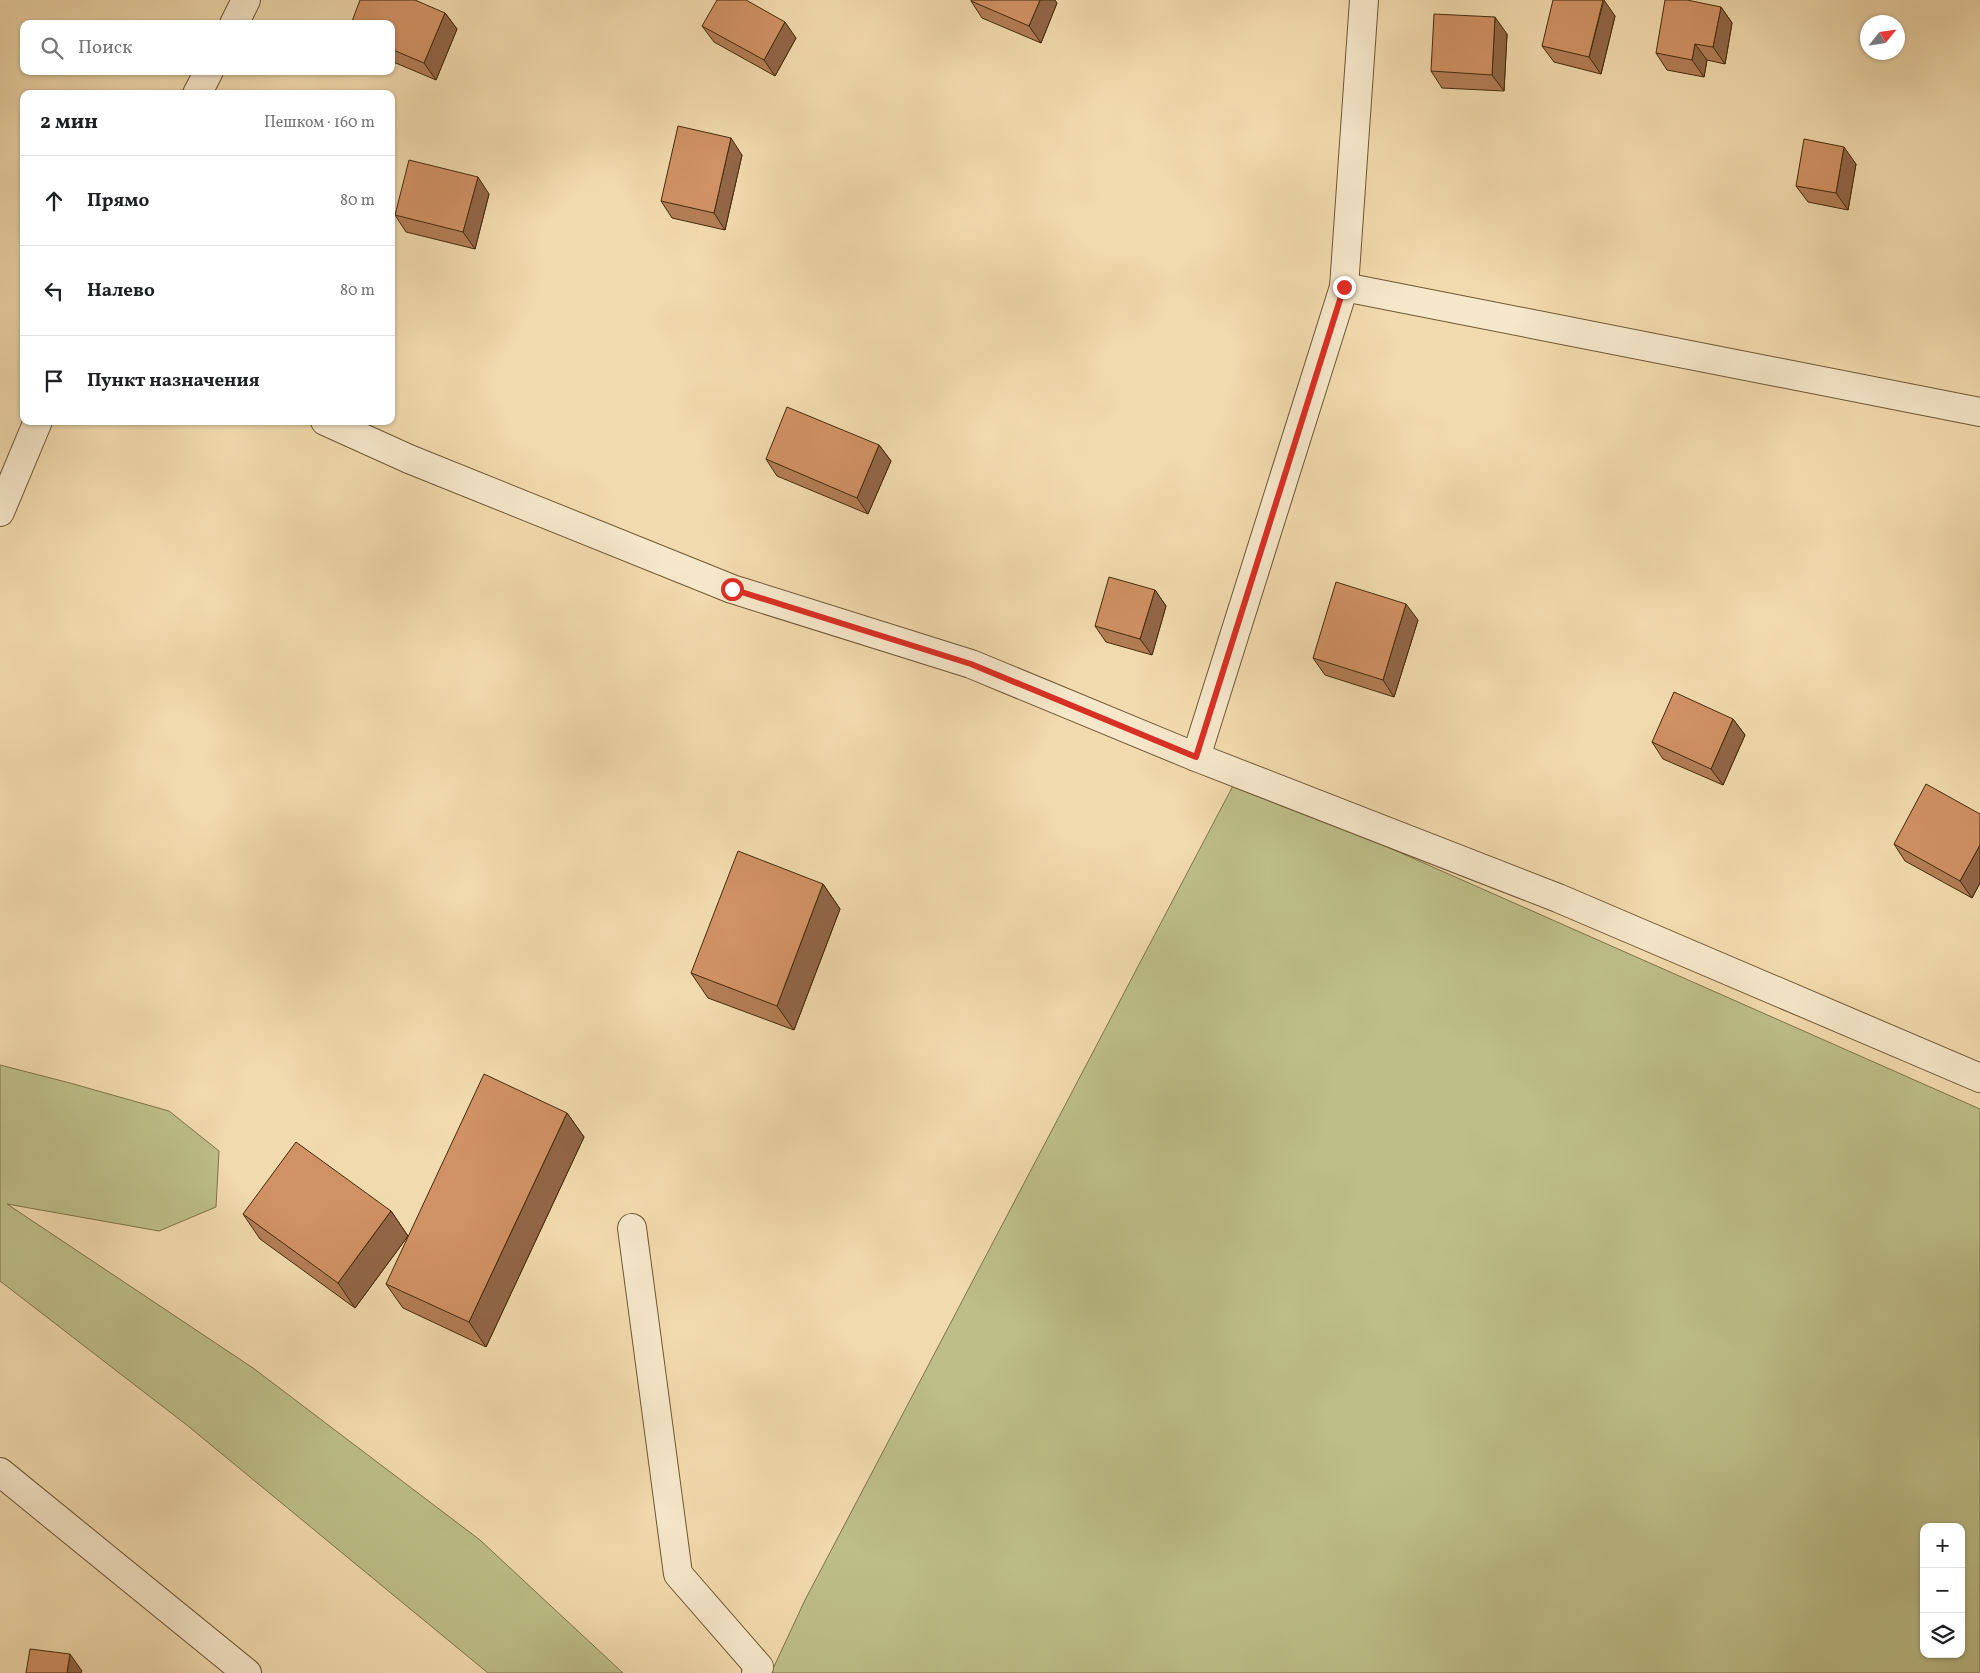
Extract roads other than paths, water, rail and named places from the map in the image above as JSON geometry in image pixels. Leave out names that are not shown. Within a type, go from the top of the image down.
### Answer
[{"type":"street","points":[[236,20],[246,0]]},
{"type":"street","points":[[1196,757],[1344,287],[1364,0]]},
{"type":"street","points":[[199,90],[207,75]]},
{"type":"street","points":[[1344,287],[1980,412]]},
{"type":"street","points":[[0,512],[36,425]]},
{"type":"street","points":[[334,425],[409,459],[732,589],[971,664],[1196,757],[1558,898],[1980,1078]]},
{"type":"street","points":[[632,1228],[678,1574],[759,1668],[756,1673]]},
{"type":"street","points":[[0,1472],[248,1673]]}]
